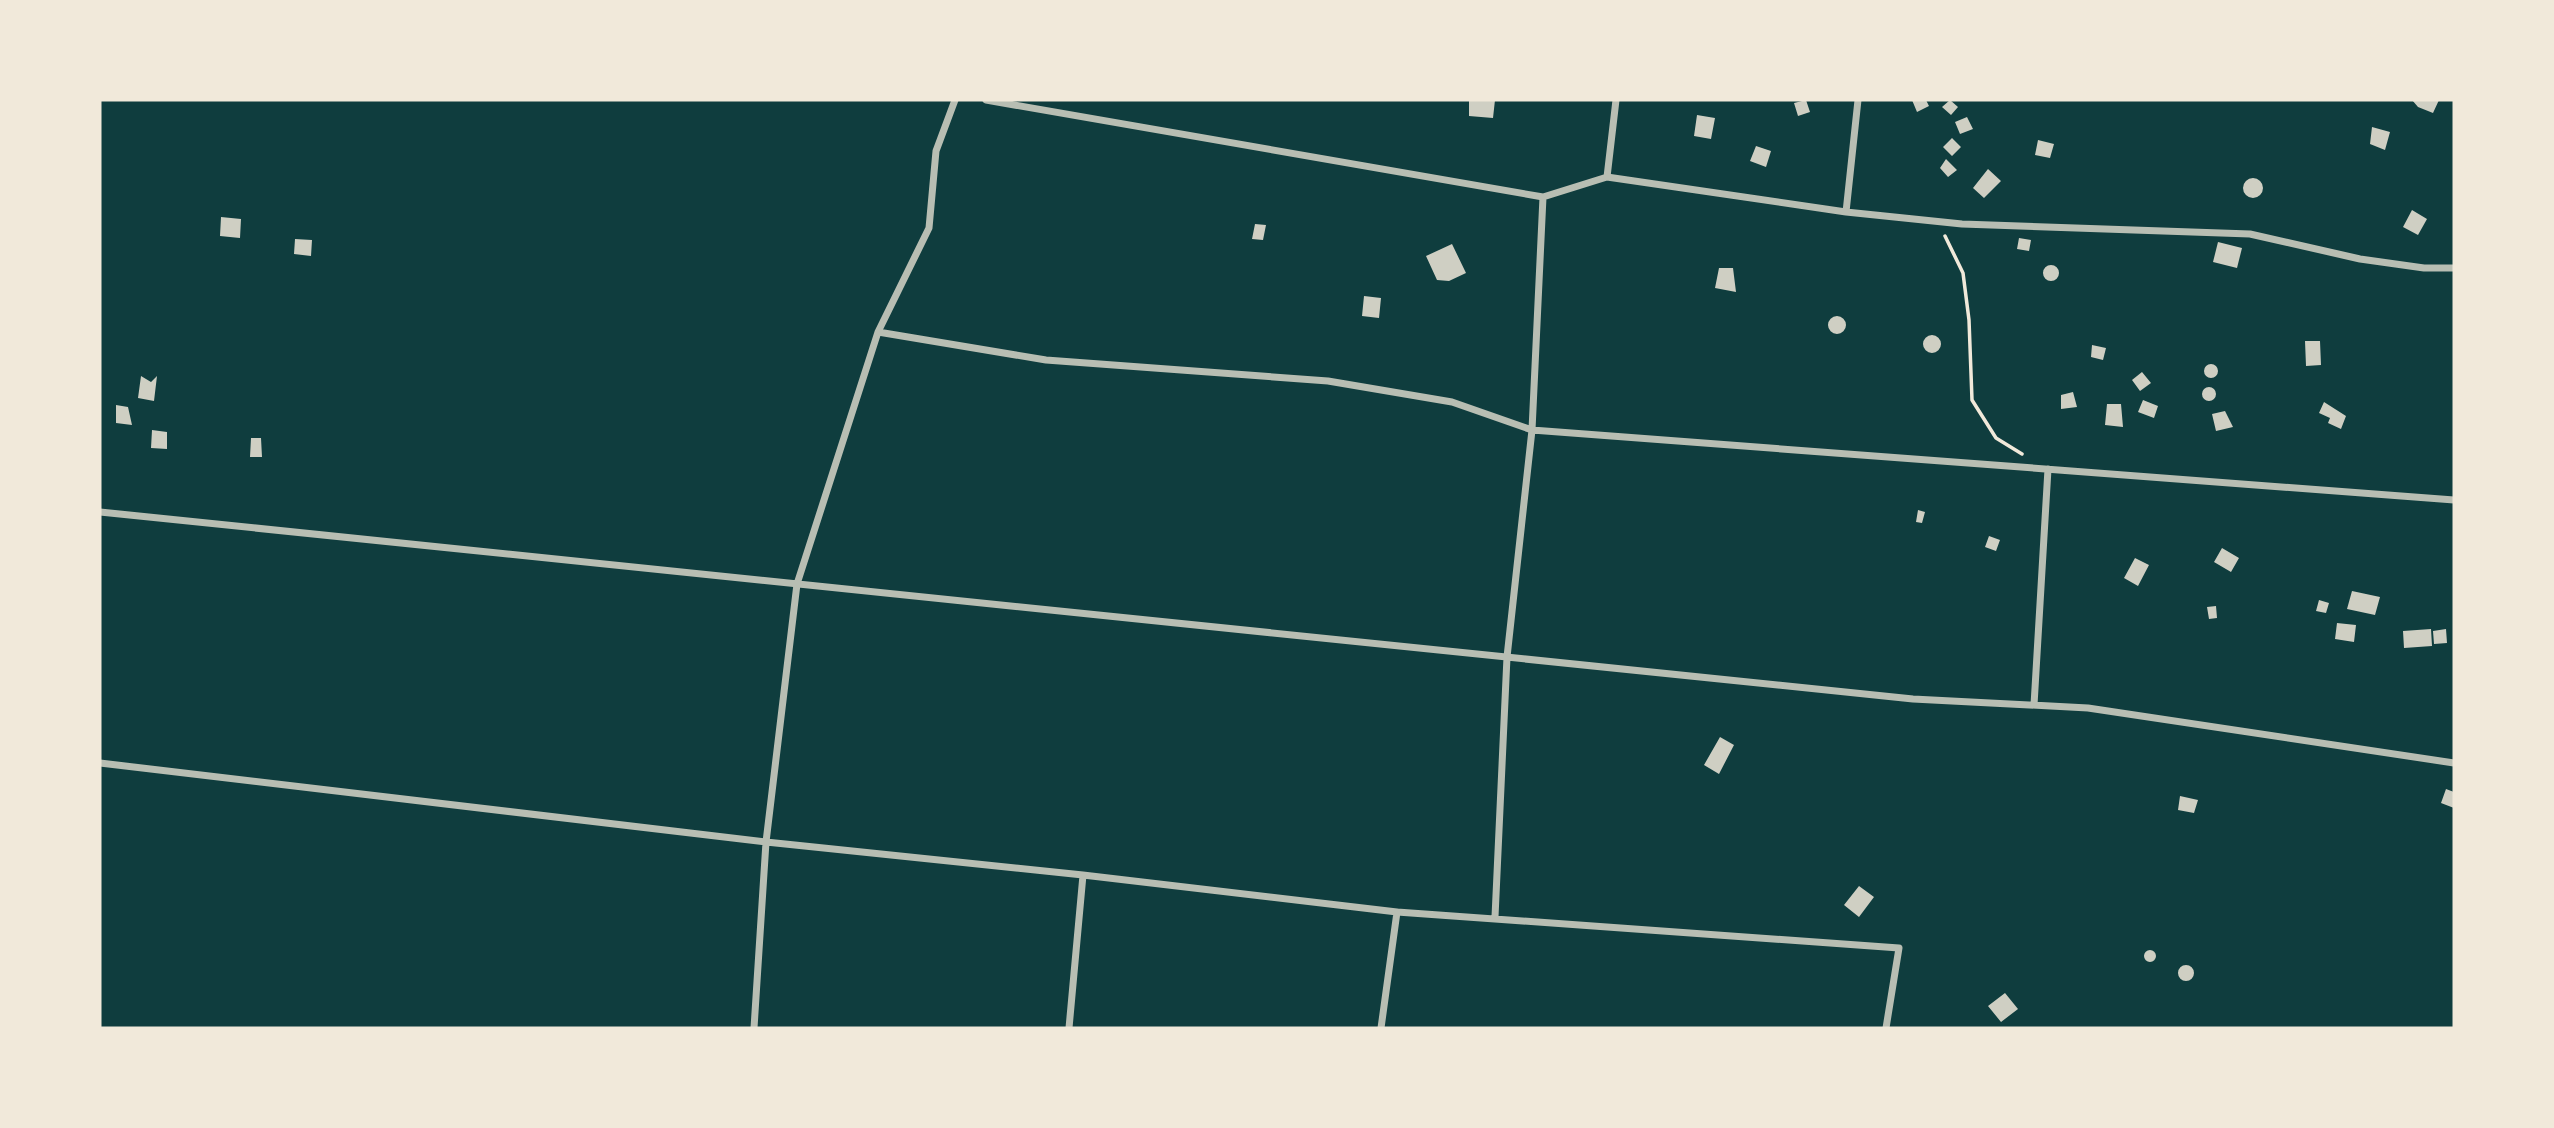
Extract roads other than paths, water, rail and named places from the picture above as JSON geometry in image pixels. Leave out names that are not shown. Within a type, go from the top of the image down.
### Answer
[{"type":"street","points":[[754,1028],[766,842],[797,584],[878,332],[929,228],[936,151],[955,100]]},
{"type":"street","points":[[986,100],[1543,197],[1607,177],[1846,212],[1938,221],[2250,234],[2360,259],[2424,268],[2454,268]]},
{"type":"street","points":[[1607,177],[1616,100]]},
{"type":"street","points":[[1846,212],[1858,100]]},
{"type":"street","points":[[1495,917],[1507,657],[1532,430],[1543,197]]},
{"type":"street","points":[[878,332],[1046,360],[1328,381],[1452,401],[1532,430],[2454,500]]},
{"type":"street","points":[[2034,705],[2048,469]]},
{"type":"street","points":[[100,512],[1913,699],[2088,708],[2454,763]]},
{"type":"street","points":[[100,763],[766,842],[1083,875],[1397,912],[1899,948],[1886,1028]]},
{"type":"street","points":[[1069,1028],[1083,875]]},
{"type":"street","points":[[1381,1028],[1397,912]]}]
